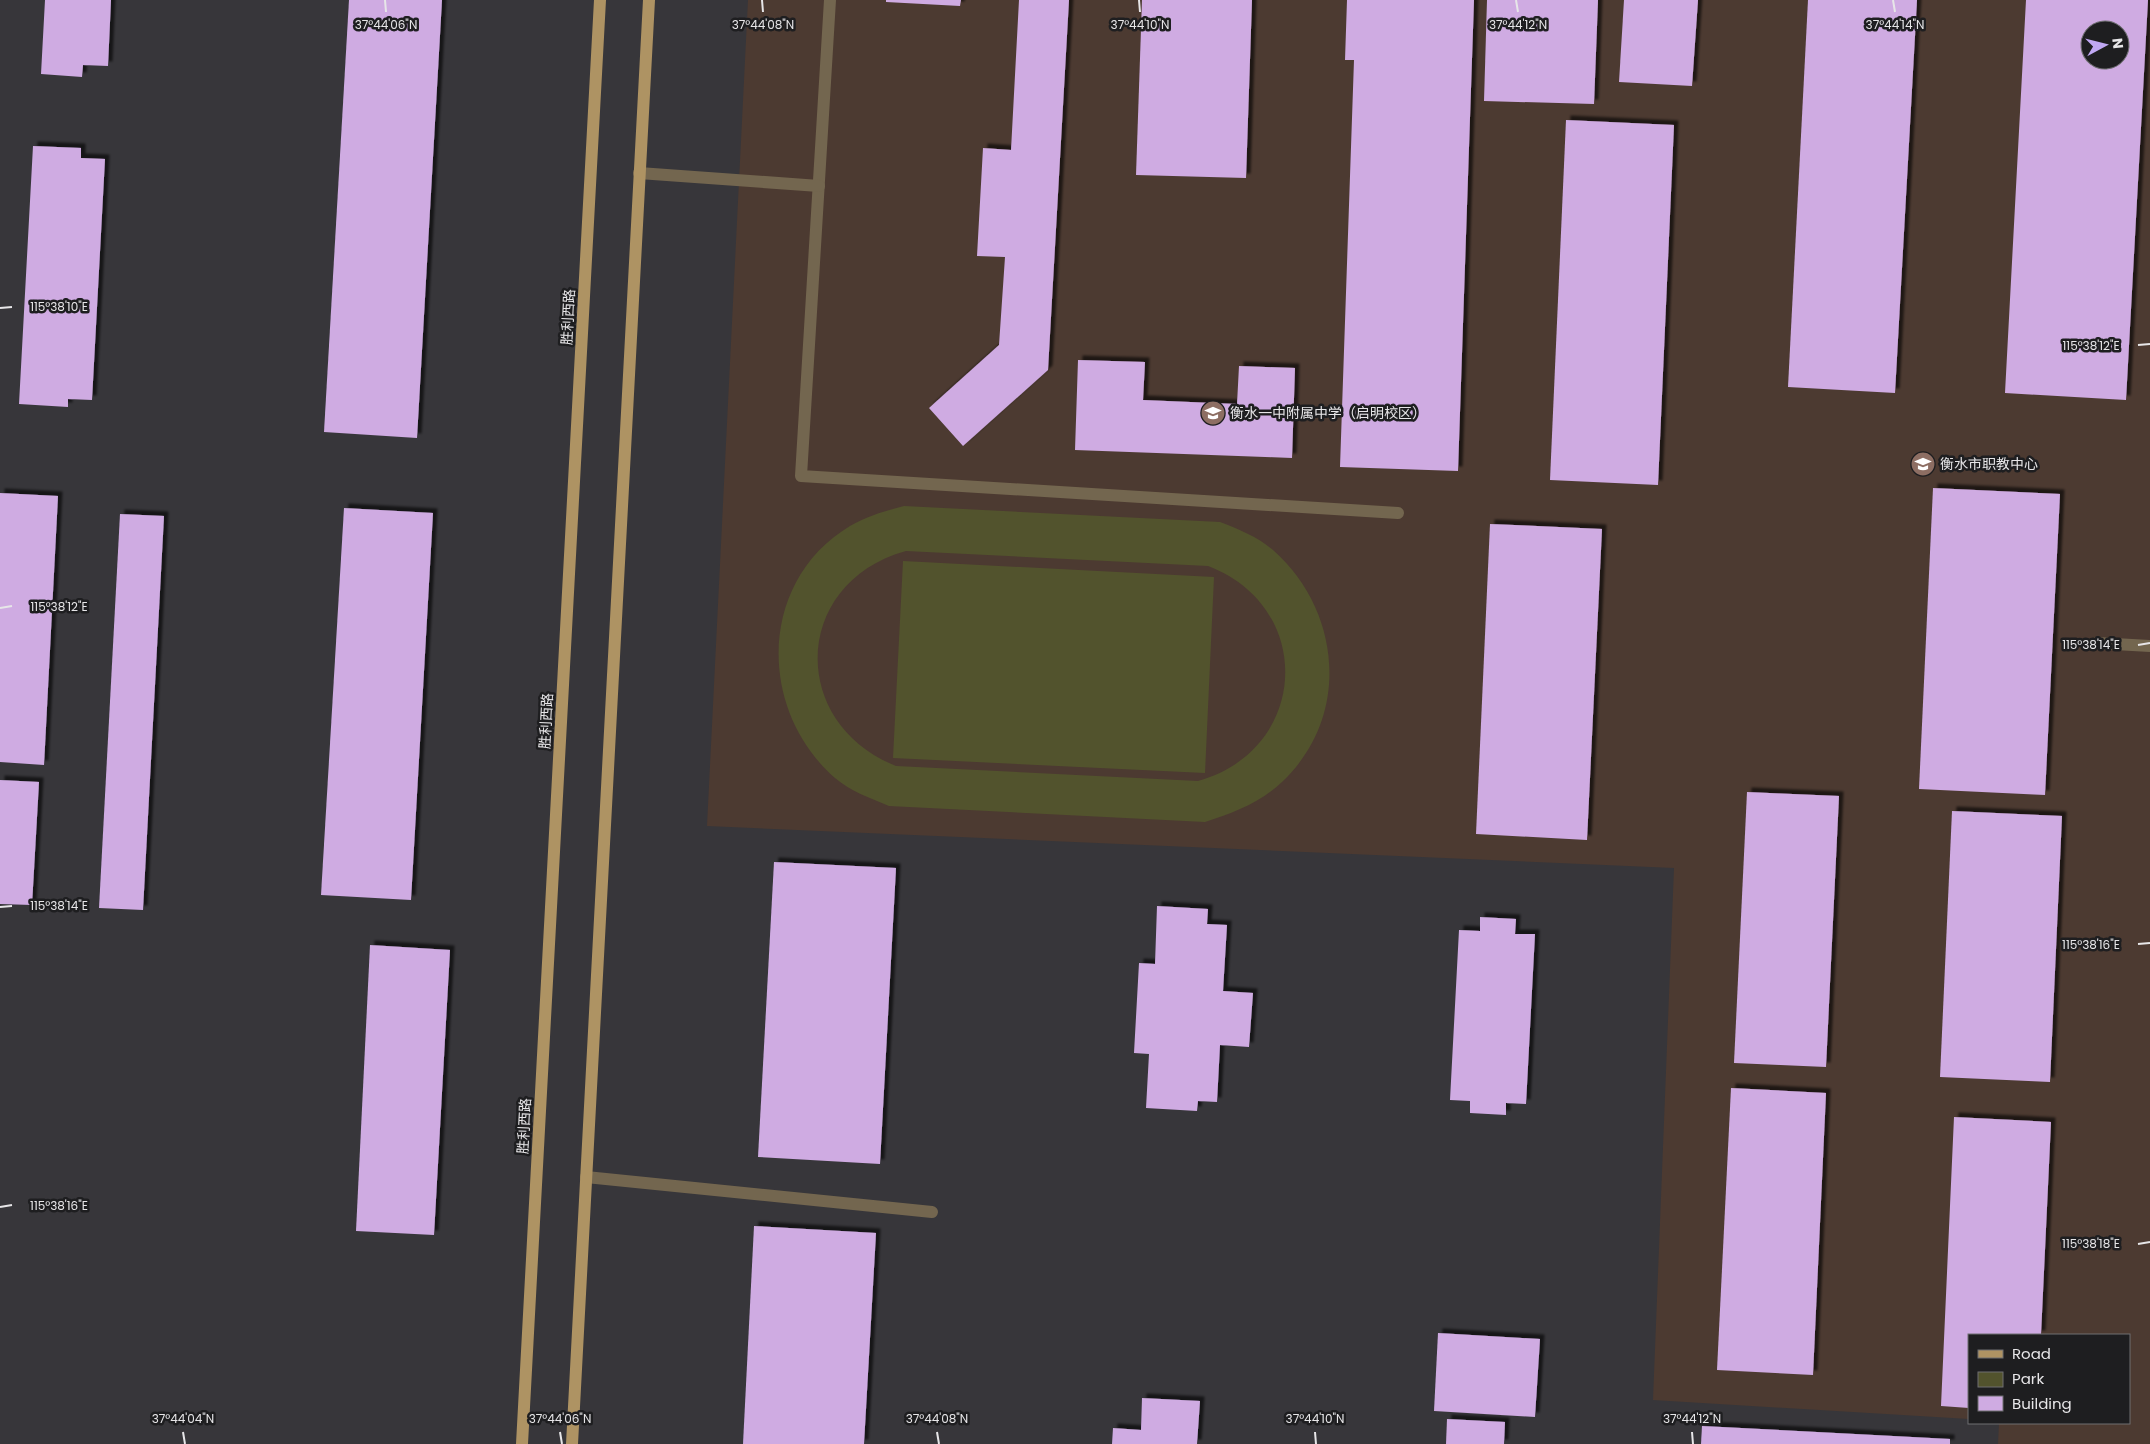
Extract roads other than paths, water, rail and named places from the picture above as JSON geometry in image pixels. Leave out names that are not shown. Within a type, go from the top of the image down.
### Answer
[{"type":"main road","name":"胜利西路","points":[[522,1444],[600,0]]},
{"type":"main road","points":[[572,1444],[649,0]]},
{"type":"lane","points":[[830,0],[801,476],[1398,514]]},
{"type":"lane","points":[[639,173],[819,186]]},
{"type":"lane","points":[[2097,643],[2150,646]]},
{"type":"lane","points":[[586,1177],[932,1212]]},
{"type":"place","name":"衡水一中附属中学（启明校区）","points":[[1213,413]]},
{"type":"place","name":"衡水市职教中心","points":[[1923,464]]}]
